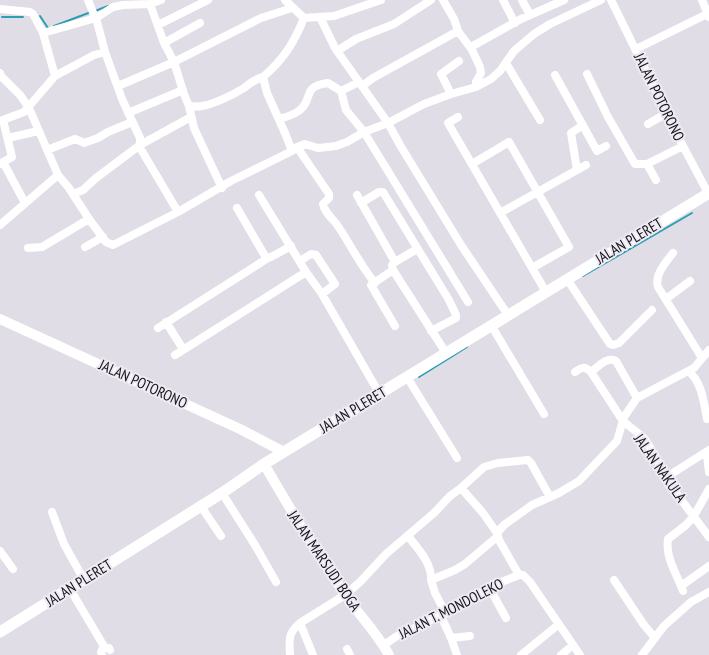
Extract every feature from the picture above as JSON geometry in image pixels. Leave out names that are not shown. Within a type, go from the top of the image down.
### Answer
[{"type":"main road","name":"JALAN PLERET","points":[[1,630],[70,589],[200,505],[222,493],[264,464],[379,393],[709,194]]},
{"type":"street","points":[[88,0],[122,99],[140,138],[140,146],[178,212]]},
{"type":"street","points":[[43,33],[113,7],[150,4],[160,0]]},
{"type":"street","points":[[158,26],[208,0]]},
{"type":"street","points":[[285,0],[304,18],[334,16],[381,0]]},
{"type":"street","points":[[337,51],[356,39],[394,24],[431,0]]},
{"type":"street","points":[[443,0],[454,19],[458,31],[471,47],[481,73],[476,82],[476,87]]},
{"type":"street","points":[[503,0],[515,23]]},
{"type":"street","points":[[522,0],[530,15]]},
{"type":"street","points":[[471,47],[530,15],[564,0]]},
{"type":"street","points":[[0,75],[20,95],[29,108],[58,175],[106,242],[113,245],[305,144],[318,148],[336,146],[348,142],[364,132],[388,123],[405,113],[451,94],[476,87],[491,79],[506,63],[514,51],[534,34],[550,24],[601,0]]},
{"type":"street","name":"JALAN POTORONO","points":[[611,0],[683,146],[709,194]]},
{"type":"street","points":[[636,49],[709,15],[702,0]]},
{"type":"street","points":[[150,4],[164,43],[174,62],[189,106],[194,128],[222,188]]},
{"type":"street","points":[[118,86],[174,62],[261,18],[292,8]]},
{"type":"street","points":[[0,9],[30,12],[33,14],[43,33],[55,76]]},
{"type":"street","points":[[320,17],[337,51],[388,123],[461,245],[508,315]]},
{"type":"street","points":[[189,106],[202,106],[229,96],[255,79],[263,77],[284,57],[297,35],[304,18]]},
{"type":"street","points":[[164,43],[200,23]]},
{"type":"street","points":[[341,91],[373,78],[458,31]]},
{"type":"street","points":[[24,202],[2,163],[12,157],[8,138],[1,121],[24,112],[29,108],[55,76],[94,55],[105,52]]},
{"type":"street","points":[[451,94],[441,74],[459,61]]},
{"type":"street","points":[[506,63],[540,120]]},
{"type":"street","points":[[587,74],[608,117],[635,164],[647,164],[683,146]]},
{"type":"street","points":[[555,75],[597,151],[606,146]]},
{"type":"street","points":[[263,77],[267,93],[294,149],[329,194],[329,198],[323,204],[324,208],[375,282]]},
{"type":"street","points":[[279,119],[300,110],[306,103],[309,92],[315,86],[328,83],[341,91],[346,110],[364,132],[468,302]]},
{"type":"street","points":[[128,112],[183,90]]},
{"type":"street","points":[[648,124],[667,113]]},
{"type":"street","points":[[73,194],[83,190],[96,178],[140,146],[191,117]]},
{"type":"street","points":[[458,117],[448,123],[546,292]]},
{"type":"street","points":[[46,150],[74,139],[84,143],[132,122]]},
{"type":"street","points":[[577,170],[571,133],[583,125]]},
{"type":"street","points":[[8,138],[38,131]]},
{"type":"street","points":[[472,164],[509,142],[538,192],[569,247],[532,268]]},
{"type":"street","points":[[647,164],[656,180]]},
{"type":"street","points":[[500,213],[586,165]]},
{"type":"street","points":[[0,225],[24,202],[58,175]]},
{"type":"street","points":[[431,331],[456,318],[449,300],[383,192],[359,199],[394,266],[431,331],[446,353]]},
{"type":"street","points":[[259,195],[306,272],[322,294],[379,393]]},
{"type":"street","points":[[237,208],[265,256],[268,258]]},
{"type":"street","points":[[28,248],[42,247],[89,219]]},
{"type":"street","points":[[85,247],[103,236]]},
{"type":"street","points":[[158,328],[268,258],[291,246]]},
{"type":"street","points":[[395,326],[371,286],[417,249]]},
{"type":"street","points":[[673,253],[662,268],[656,283],[702,358]]},
{"type":"street","points":[[300,261],[311,254],[315,254],[334,282],[334,285],[322,294]]},
{"type":"street","points":[[175,355],[306,272]]},
{"type":"street","points":[[567,279],[610,344],[613,345],[618,342],[652,310]]},
{"type":"street","points":[[666,300],[690,281]]},
{"type":"street","name":"JALAN POTORONO","points":[[0,319],[240,429],[284,452]]},
{"type":"street","points":[[166,322],[183,349]]},
{"type":"street","points":[[492,325],[544,414]]},
{"type":"street","points":[[431,580],[465,564],[497,535],[504,525],[532,505],[567,489],[579,481],[617,441],[624,417],[637,398],[694,368],[709,350]]},
{"type":"street","points":[[575,372],[582,367],[585,367],[592,372],[608,360],[613,359],[616,361],[637,398]]},
{"type":"street","points":[[688,371],[697,380],[708,421]]},
{"type":"street","name":"JALAN NAKULA","points":[[592,372],[623,421],[644,438],[656,457],[665,478],[709,537]]},
{"type":"street","points":[[407,377],[457,458]]},
{"type":"street","points":[[665,478],[709,450]]},
{"type":"street","points":[[709,453],[707,456],[709,472]]},
{"type":"street","points":[[290,655],[290,636],[294,628],[300,622],[345,594],[360,582],[386,554],[434,513],[450,496],[484,468],[498,463],[528,460],[531,462],[550,497]]},
{"type":"street","name":"JALAN MARSUDI BOGA","points":[[264,464],[292,513],[345,594],[384,645],[389,655]]},
{"type":"street","points":[[461,488],[483,512],[519,575],[523,575],[526,578],[580,655]]},
{"type":"street","points":[[709,489],[694,516],[686,525],[668,539],[667,544],[671,566],[682,589],[709,566]]},
{"type":"street","points":[[222,493],[255,545],[276,582]]},
{"type":"street","points":[[200,505],[221,536]]},
{"type":"street","points":[[52,512],[64,544],[84,580]]},
{"type":"street","points":[[408,536],[427,562],[431,571],[431,580],[435,593],[457,655]]},
{"type":"street","points":[[0,550],[13,569]]},
{"type":"street","name":"JALAN T. MONDOLEKO","points":[[384,645],[397,636],[457,608],[489,587],[519,575]]},
{"type":"street","points":[[614,580],[644,625],[655,638]]},
{"type":"street","points":[[489,587],[506,618]]},
{"type":"street","points":[[70,589],[109,651]]},
{"type":"street","points":[[642,655],[664,626],[691,602],[709,592]]},
{"type":"street","points":[[300,622],[313,655]]},
{"type":"street","points":[[521,655],[559,624]]},
{"type":"street","points":[[451,638],[470,636]]},
{"type":"street","points":[[561,655],[573,645]]},
{"type":"waterway","points":[[95,11],[108,6]]},
{"type":"waterway","points":[[54,26],[91,12]]},
{"type":"waterway","points":[[40,16],[48,28]]},
{"type":"waterway","points":[[2,17],[23,17]]},
{"type":"waterway","points":[[583,276],[692,213]]},
{"type":"waterway","points":[[419,377],[467,347]]}]
